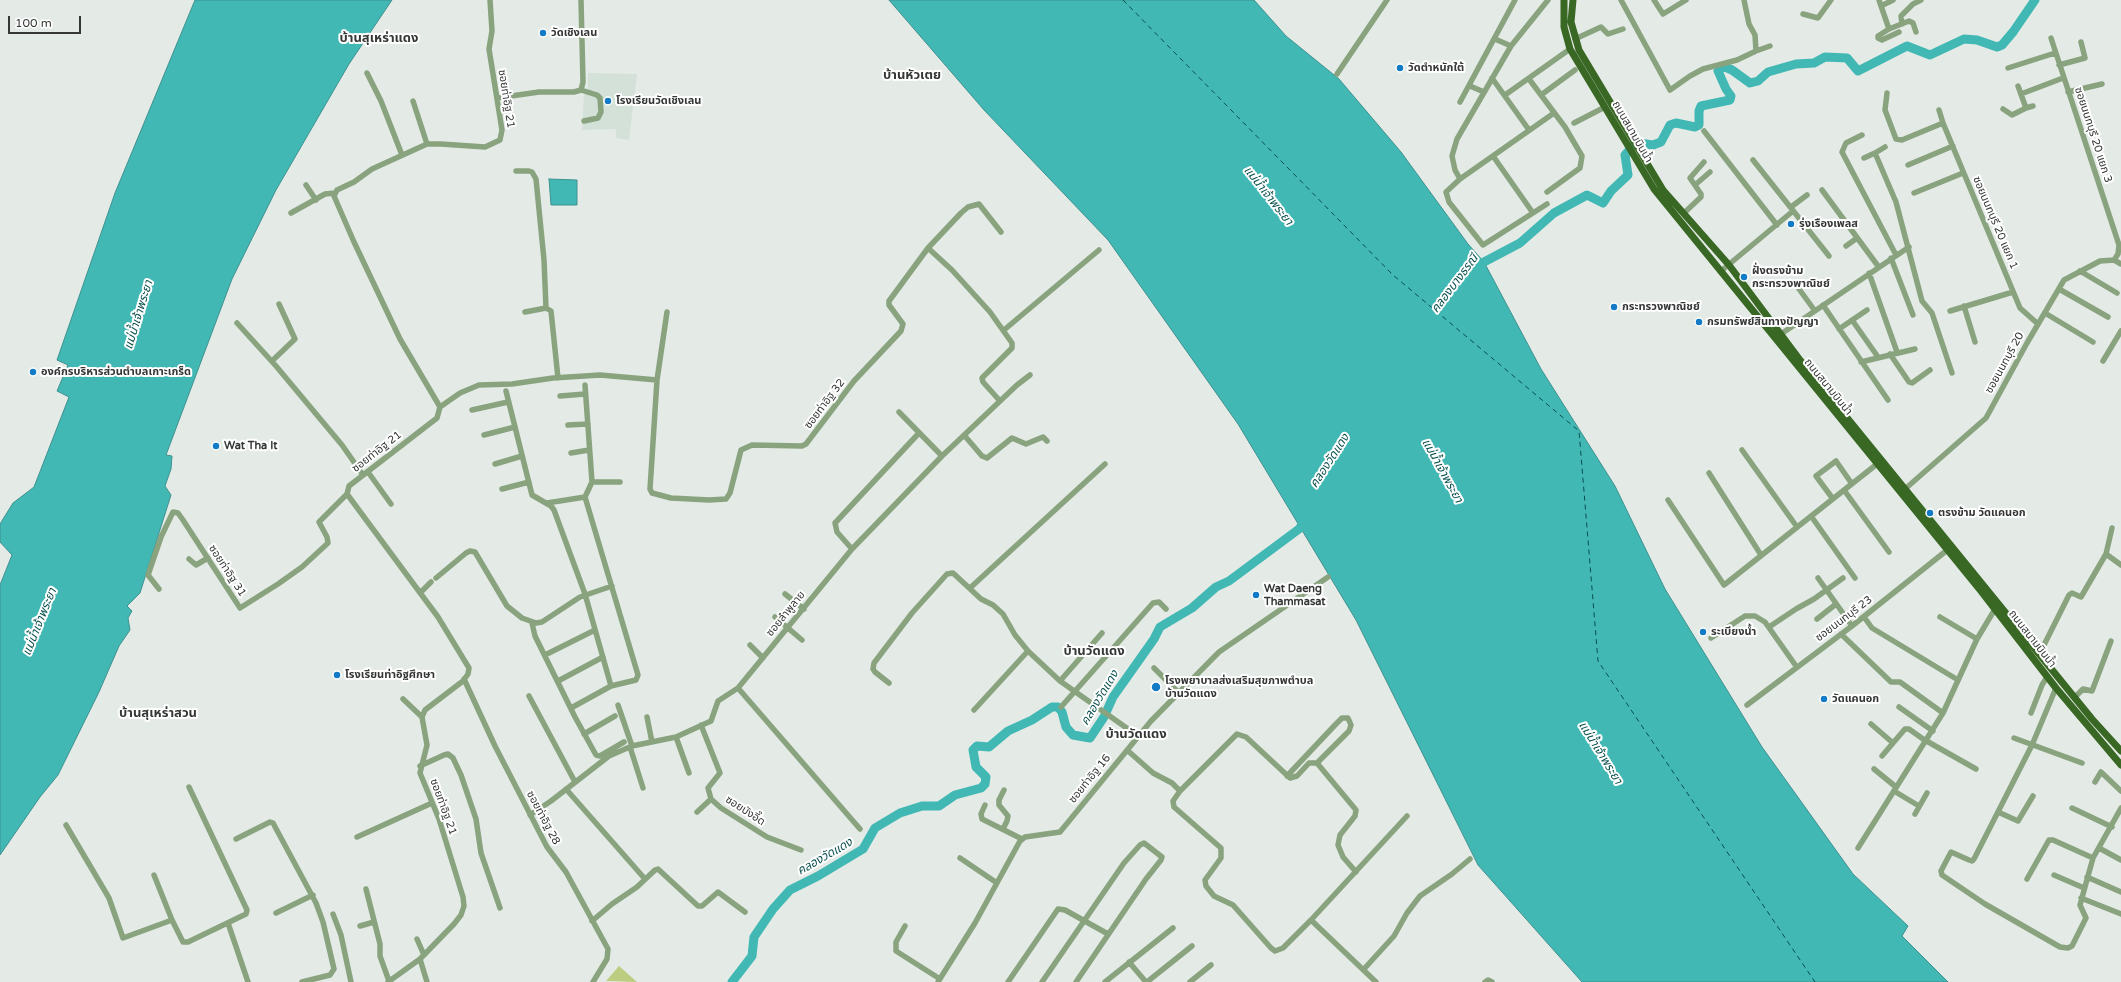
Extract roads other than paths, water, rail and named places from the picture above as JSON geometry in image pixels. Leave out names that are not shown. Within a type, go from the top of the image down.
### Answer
[{"type":"main road","name":"ถนนสนามบินน้ำ","points":[[1564,0],[1564,27],[1570,49],[1605,107],[1628,139]]},
{"type":"main road","name":"ถนนสนามบินน้ำ","points":[[1572,0],[1571,22],[1579,50],[1635,151],[1654,189],[1877,464],[2040,654],[2092,719],[2121,751]]},
{"type":"main road","name":"ถนนสนามบินน้ำ","points":[[1635,151],[1663,190],[1729,264],[1781,334],[1905,489],[2047,677],[2121,765]]},
{"type":"street","name":"ซอยท่าอิฐ 21","points":[[291,213],[325,194],[335,193],[372,169],[427,144],[479,148],[497,143],[502,137],[502,130],[489,50],[492,31],[490,0]]},
{"type":"street","points":[[581,0],[583,82],[581,90]]},
{"type":"street","points":[[1337,74],[1387,0]]},
{"type":"street","points":[[1460,102],[1470,86],[1515,0]]},
{"type":"street","points":[[1460,179],[1453,162],[1453,148],[1511,46],[1548,0]]},
{"type":"street","points":[[1622,0],[1669,90],[1690,76],[1710,66],[1736,60],[1770,46]]},
{"type":"street","points":[[1654,0],[1663,14],[1686,0]]},
{"type":"street","points":[[1744,0],[1749,24],[1755,35],[1756,52]]},
{"type":"street","points":[[1803,14],[1818,18],[1831,0]]},
{"type":"street","points":[[1889,29],[1880,3],[1893,0]]},
{"type":"street","points":[[1902,24],[1901,16],[1914,4],[1921,0]]},
{"type":"street","points":[[1899,32],[1879,40],[1878,36],[1889,29],[1911,22],[1916,32]]},
{"type":"street","points":[[1575,40],[1602,27],[1608,34],[1623,29]]},
{"type":"street","name":"ซอยนนทบุรี 20 แยก 3","points":[[2051,38],[2119,245],[2118,254],[2114,260]]},
{"type":"street","points":[[1495,39],[1511,46]]},
{"type":"street","points":[[2059,65],[2085,58],[2081,42]]},
{"type":"street","points":[[1505,95],[1570,49]]},
{"type":"street","points":[[2008,68],[2055,53]]},
{"type":"street","points":[[1541,95],[1574,70]]},
{"type":"street","points":[[367,73],[381,101],[402,155]]},
{"type":"street","points":[[1492,78],[1529,130]]},
{"type":"street","points":[[2021,94],[2063,78]]},
{"type":"street","points":[[1529,79],[1554,113],[1582,156],[1583,161],[1580,168],[1547,192]]},
{"type":"street","points":[[2068,92],[2102,84]]},
{"type":"street","points":[[1470,86],[1484,92]]},
{"type":"street","points":[[2018,86],[2026,108]]},
{"type":"street","points":[[497,98],[539,92],[574,92],[581,90],[597,95],[600,98],[601,112],[598,118],[584,120]]},
{"type":"street","points":[[1887,93],[1885,110],[1896,138],[1902,140],[1943,123]]},
{"type":"street","points":[[413,101],[427,144]]},
{"type":"street","points":[[2003,108],[2012,115],[2033,106]]},
{"type":"street","points":[[1574,123],[1605,107]]},
{"type":"street","name":"ซอยนนทบุรี 20 แยก 1","points":[[1939,110],[1963,173],[2020,308],[2038,324]]},
{"type":"street","points":[[1547,204],[1486,245],[1482,245],[1446,196],[1447,190],[1460,179],[1554,113]]},
{"type":"street","points":[[1704,131],[1777,225]]},
{"type":"street","points":[[1862,135],[1846,143],[1842,152],[1893,257],[1913,315]]},
{"type":"street","points":[[1908,165],[1953,146]]},
{"type":"street","points":[[1864,158],[1885,147]]},
{"type":"street","points":[[1875,153],[1896,202],[1922,301],[1932,313],[1952,373]]},
{"type":"street","points":[[1493,156],[1533,213]]},
{"type":"street","points":[[1753,160],[1828,256]]},
{"type":"street","points":[[1684,213],[1701,198],[1701,194],[1690,178],[1690,175],[1704,162]]},
{"type":"street","points":[[516,171],[529,171],[536,179],[544,260],[546,308],[551,312],[558,378]]},
{"type":"street","points":[[1695,185],[1710,172]]},
{"type":"street","points":[[1914,193],[1963,173]]},
{"type":"street","points":[[306,185],[316,200]]},
{"type":"street","points":[[1822,190],[1878,266]]},
{"type":"street","points":[[335,193],[334,199],[400,339],[440,407],[460,393],[479,385],[512,384],[558,378],[600,375],[657,380],[667,312]]},
{"type":"street","points":[[1721,271],[1777,225],[1807,195]]},
{"type":"street","name":"ซอยท่าอิฐ 32","points":[[657,380],[650,489],[652,493],[671,498],[709,500],[726,499],[730,493],[741,450],[752,445],[802,446],[806,444],[854,381],[901,331],[903,324],[889,306],[889,301],[928,248],[961,213],[973,204],[980,206],[1001,232]]},
{"type":"street","points":[[1846,246],[1857,238]]},
{"type":"street","points":[[1781,334],[1878,266],[1909,247]]},
{"type":"street","points":[[928,248],[957,276],[1004,330],[1013,346],[982,378],[983,382],[1000,401]]},
{"type":"street","points":[[1004,330],[1099,250]]},
{"type":"street","points":[[2114,260],[2121,264]]},
{"type":"street","name":"ซอยนนทบุรี 20","points":[[1905,489],[1986,418],[2064,280],[2100,261],[2114,260]]},
{"type":"street","points":[[2080,271],[2117,293]]},
{"type":"street","points":[[1869,273],[1897,352]]},
{"type":"street","points":[[1794,282],[1815,311]]},
{"type":"street","points":[[2059,289],[2108,316]]},
{"type":"street","points":[[1950,311],[2013,292]]},
{"type":"street","points":[[272,361],[295,339],[279,304]]},
{"type":"street","points":[[1823,305],[1888,400]]},
{"type":"street","points":[[1964,306],[1975,342]]},
{"type":"street","points":[[525,312],[546,308]]},
{"type":"street","points":[[1839,329],[1867,310]]},
{"type":"street","points":[[2044,314],[2093,342]]},
{"type":"street","points":[[1852,320],[1878,357]]},
{"type":"street","points":[[237,323],[272,361],[391,504]]},
{"type":"street","points":[[2103,361],[2121,331]]},
{"type":"street","points":[[1861,362],[1914,349]]},
{"type":"street","points":[[1890,354],[1908,382],[1912,383],[1930,370]]},
{"type":"street","name":"ซอยลำพูลาย","points":[[530,815],[566,790],[609,756],[631,746],[676,737],[711,721],[718,701],[738,688],[852,549],[942,456],[1030,375]]},
{"type":"street","points":[[571,708],[611,686],[636,680],[638,675],[585,496],[592,482],[585,384]]},
{"type":"street","points":[[506,391],[532,495],[547,503],[554,510],[557,517],[585,594],[611,686]]},
{"type":"street","points":[[560,396],[585,394]]},
{"type":"street","points":[[472,410],[508,402]]},
{"type":"street","name":"ซอยท่าอิฐ 21","points":[[347,494],[349,486],[437,418],[440,407]]},
{"type":"street","points":[[899,412],[942,456]]},
{"type":"street","points":[[568,425],[588,424]]},
{"type":"street","points":[[484,435],[515,427]]},
{"type":"street","points":[[852,549],[837,532],[835,523],[919,433]]},
{"type":"street","points":[[964,435],[982,456],[987,458],[1012,438],[1016,438],[1026,444],[1042,438],[1045,438],[1046,441]]},
{"type":"street","points":[[571,452],[589,450]]},
{"type":"street","points":[[1742,450],[1797,527]]},
{"type":"street","points":[[495,464],[522,456]]},
{"type":"street","points":[[1832,499],[1816,476],[1836,461],[1852,484]]},
{"type":"street","points":[[970,588],[1105,464]]},
{"type":"street","points":[[1668,500],[1724,585],[1877,464]]},
{"type":"street","points":[[1709,473],[1761,555]]},
{"type":"street","points":[[502,489],[529,482]]},
{"type":"street","points":[[592,482],[620,482]]},
{"type":"street","points":[[1844,490],[1889,552]]},
{"type":"street","points":[[347,494],[438,617],[467,664],[469,671],[464,679],[425,710],[422,717],[427,744],[420,766]]},
{"type":"street","name":"ซอยท่าอิฐ 31","points":[[159,589],[148,575],[161,537],[173,512],[178,513],[183,520],[240,608],[278,584],[324,548],[329,540],[319,522],[347,494]]},
{"type":"street","points":[[547,503],[585,496]]},
{"type":"street","points":[[1811,516],[1855,578]]},
{"type":"street","points":[[2040,654],[2069,595],[2073,593],[2081,597],[2106,554],[2112,528]]},
{"type":"street","name":"ซอยนนทบุรี 23","points":[[1747,705],[1796,666],[1864,617],[1949,548]]},
{"type":"street","points":[[420,593],[470,551],[475,552],[507,606],[532,623],[542,622],[585,594],[612,586]]},
{"type":"street","points":[[2106,554],[2121,566]]},
{"type":"street","points":[[189,559],[196,565],[208,558]]},
{"type":"street","points":[[889,683],[875,672],[873,666],[912,613],[949,573],[953,573],[981,599],[993,605],[1003,614],[1015,634],[1028,651],[1060,681],[1074,693],[1138,736]]},
{"type":"street","name":"ซอยท่าอิฐ 16","points":[[1022,839],[1060,832],[1138,736],[1224,648],[1328,577]]},
{"type":"street","points":[[1818,578],[1852,626]]},
{"type":"street","points":[[1769,627],[1843,578]]},
{"type":"street","points":[[785,594],[804,609]]},
{"type":"street","points":[[1060,707],[1153,603],[1159,602],[1166,609]]},
{"type":"street","points":[[1816,619],[1836,604]]},
{"type":"street","points":[[1858,848],[1943,714],[1977,639],[1994,608]]},
{"type":"street","points":[[1711,638],[1745,616],[1755,616],[1769,627],[1796,666]]},
{"type":"street","points":[[775,617],[802,640]]},
{"type":"street","points":[[1864,617],[1872,628],[1958,680]]},
{"type":"street","points":[[1940,617],[1977,639]]},
{"type":"street","points":[[532,623],[535,636],[584,734],[597,756],[624,742]]},
{"type":"street","points":[[545,655],[595,630]]},
{"type":"street","points":[[1060,681],[1102,633]]},
{"type":"street","points":[[1841,634],[1891,682],[1900,682],[1943,714]]},
{"type":"street","points":[[2074,696],[2083,689],[2092,690],[2111,641]]},
{"type":"street","points":[[750,645],[763,658]]},
{"type":"street","points":[[974,710],[1028,651]]},
{"type":"street","points":[[558,681],[603,657]]},
{"type":"street","points":[[1154,668],[1179,693]]},
{"type":"street","points":[[2031,713],[2042,685],[2047,677]]},
{"type":"street","name":"ซอยท่าอิฐ 28","points":[[464,679],[530,815],[547,847],[566,872],[608,952],[607,959],[593,982]]},
{"type":"street","points":[[738,688],[860,829]]},
{"type":"street","points":[[2056,688],[2032,745],[1972,861],[1951,852],[1941,871],[1944,878],[2060,947],[2072,946],[2086,918],[2080,908],[2081,898],[2093,858],[2112,827],[2121,808]]},
{"type":"street","points":[[528,696],[576,782]]},
{"type":"street","points":[[403,699],[422,717]]},
{"type":"street","points":[[618,705],[643,788]]},
{"type":"street","points":[[1899,707],[1933,731]]},
{"type":"street","points":[[584,734],[615,716]]},
{"type":"street","points":[[647,717],[652,742]]},
{"type":"street","points":[[1287,776],[1342,718],[1348,718],[1351,724],[1349,731],[1317,763],[1309,763],[1295,778],[1287,776],[1246,737],[1237,734],[1180,790],[1173,801],[1174,808],[1221,848],[1221,858],[1205,880],[1206,886],[1210,892],[1233,905],[1273,950],[1283,948],[1311,920],[1407,816]]},
{"type":"street","points":[[1870,724],[1893,743]]},
{"type":"street","name":"ซอยบังอี๊ด","points":[[701,725],[720,773],[708,788],[711,799],[721,808],[767,837],[801,850]]},
{"type":"street","points":[[1882,756],[1907,728],[1926,741],[1976,769]]},
{"type":"street","points":[[676,737],[689,773]]},
{"type":"street","points":[[2014,738],[2082,763]]},
{"type":"street","points":[[1127,750],[1153,773],[1172,783],[1180,790]]},
{"type":"street","points":[[420,766],[448,754],[453,758],[461,775],[476,819],[482,853],[500,908]]},
{"type":"street","points":[[1317,763],[1356,810],[1355,816],[1340,835],[1338,844],[1343,857],[1356,872]]},
{"type":"street","name":"ซอยท่าอิฐ 21","points":[[389,982],[424,955],[454,924],[461,915],[464,906],[463,896],[432,803],[420,773],[420,766]]},
{"type":"street","points":[[1874,769],[1895,789],[1919,806]]},
{"type":"street","points":[[2095,782],[2101,772],[2121,791]]},
{"type":"street","points":[[154,875],[172,920],[184,942],[188,942],[228,924],[246,914],[247,910],[189,787]]},
{"type":"street","points":[[566,790],[645,880]]},
{"type":"street","points":[[1003,830],[1008,816],[999,803],[1004,790]]},
{"type":"street","points":[[1915,814],[1926,793]]},
{"type":"street","points":[[1998,812],[2018,821],[2033,796]]},
{"type":"street","points":[[697,812],[711,799]]},
{"type":"street","points":[[357,837],[432,803]]},
{"type":"street","points":[[905,926],[896,942],[896,951],[940,980],[1022,839],[982,819],[981,814],[985,805]]},
{"type":"street","points":[[2072,808],[2112,827]]},
{"type":"street","points":[[236,839],[270,822],[273,823],[313,895],[323,922],[334,969],[330,975],[302,982]]},
{"type":"street","points":[[66,826],[109,898],[123,938],[172,920]]},
{"type":"street","points":[[2027,879],[2049,840],[2053,840],[2093,858]]},
{"type":"street","points":[[1042,982],[1124,863],[1140,845],[1144,843],[1162,857],[1162,860],[1146,879],[1076,982]]},
{"type":"street","points":[[2099,848],[2121,860]]},
{"type":"street","points":[[960,858],[997,883]]},
{"type":"street","points":[[1364,969],[1394,936],[1407,912],[1420,896],[1452,874],[1470,859]]},
{"type":"street","points":[[592,921],[658,869],[698,906],[702,906],[718,892],[745,912]]},
{"type":"street","points":[[2054,875],[2084,888]]},
{"type":"street","points":[[2087,877],[2121,892]]},
{"type":"street","points":[[366,889],[380,944],[380,956],[389,982]]},
{"type":"street","points":[[276,912],[313,895]]},
{"type":"street","points":[[2081,898],[2121,914]]},
{"type":"street","points":[[1008,982],[1058,909],[1065,910],[1108,934]]},
{"type":"street","points":[[334,914],[341,934],[351,982]]},
{"type":"street","points":[[1311,920],[1376,982]]},
{"type":"street","points":[[360,926],[374,922]]},
{"type":"street","points":[[228,924],[248,982]]},
{"type":"street","points":[[1105,982],[1173,928]]},
{"type":"street","points":[[417,939],[424,955]]},
{"type":"street","points":[[1129,962],[1146,982],[1192,946]]},
{"type":"street","points":[[420,959],[427,982]]},
{"type":"street","points":[[1190,982],[1211,965]]},
{"type":"street","points":[[1485,982],[1488,980],[1492,982]]},
{"type":"water","name":"แม่น้ำเจ้าพระยา","points":[[195,0],[392,0],[349,64],[276,190],[232,279],[166,455],[172,456],[171,469],[165,486],[171,495],[140,593],[127,606],[132,611],[128,618],[130,630],[119,646],[99,692],[58,775],[40,797],[0,855],[0,585],[12,555],[0,542],[0,524],[13,503],[34,487],[69,397],[57,391],[68,365],[57,360],[115,193]]},
{"type":"water","name":"แม่น้ำเจ้าพระยา","points":[[889,0],[1254,0],[1286,36],[1339,79],[1401,152],[1468,244],[1484,262],[1541,369],[1615,486],[1665,589],[1762,747],[1853,874],[1908,926],[1902,936],[1948,982],[1582,982],[1478,865],[1356,620],[1238,424],[1108,240],[984,110]]},
{"type":"water","points":[[549,179],[577,180],[577,205],[551,205]]},
{"type":"waterway","name":"คลองบางธรณี","points":[[1477,271],[1484,262],[1520,243],[1554,213],[1587,195],[1603,203],[1611,191],[1628,175],[1625,155],[1634,145],[1639,143],[1653,145],[1661,142],[1670,125],[1676,123],[1695,127],[1699,125],[1699,111],[1701,106],[1730,100],[1731,96],[1726,89],[1718,71],[1722,68],[1725,67],[1732,70],[1750,83],[1758,81],[1768,72],[1796,64],[1814,63],[1825,57],[1847,58],[1858,71],[1907,46],[1930,55],[1964,39],[1977,40],[1997,47],[2002,45],[2013,32],[2035,0]]},
{"type":"waterway","name":"คลองวัดแดง","points":[[732,982],[752,956],[754,937],[773,909],[790,890],[818,876],[863,849],[875,828],[900,813],[922,806],[939,806],[955,795],[981,788],[985,784],[986,777],[976,767],[973,750],[977,746],[989,747],[1008,731],[1032,720],[1052,707],[1058,707],[1062,712],[1066,727],[1073,735],[1090,738],[1104,717],[1113,697],[1154,639],[1160,627],[1192,608],[1216,587],[1229,581],[1299,529],[1306,519]]},
{"type":"place","name":"วัดเชิงเลน","points":[[543,33]]},
{"type":"place","name":"วัดตำหนักใต้","points":[[1400,68]]},
{"type":"place","name":"โรงเรียนวัดเชิงเลน","points":[[608,101]]},
{"type":"place","name":"รุ่งเรืองเพลส","points":[[1791,224]]},
{"type":"place","name":"ฝั่งตรงข้าม กระทรวงพาณิชย์","points":[[1744,277]]},
{"type":"place","name":"กระทรวงพาณิชย์","points":[[1614,307]]},
{"type":"place","name":"กรมทรัพย์สินทางปัญญา","points":[[1699,322]]},
{"type":"place","name":"องค์กรบริหารส่วนตำบลเกาะเกร็ด","points":[[33,372]]},
{"type":"place","name":"Wat Tha It","points":[[216,446]]},
{"type":"place","name":"ตรงข้าม วัดแคนอก","points":[[1930,513]]},
{"type":"place","name":"Wat Daeng Thammasat","points":[[1256,595]]},
{"type":"place","name":"ระเบียงน้ำ","points":[[1703,632]]},
{"type":"place","name":"โรงเรียนท่าอิฐศึกษา","points":[[337,675]]},
{"type":"place","name":"โรงพยาบาลส่งเสริมสุขภาพตำบล บ้านวัดแดง","points":[[1156,687]]},
{"type":"place","name":"วัดแคนอก","points":[[1824,699]]},
{"type":"district","name":"บ้านสุเหร่าแดง","points":[[379,39]]},
{"type":"district","name":"บ้านหัวเตย","points":[[912,76]]},
{"type":"district","name":"บ้านวัดแดง","points":[[1094,652]]},
{"type":"district","name":"บ้านสุเหร่าสวน","points":[[158,714]]},
{"type":"district","name":"บ้านวัดแดง","points":[[1136,735]]}]
